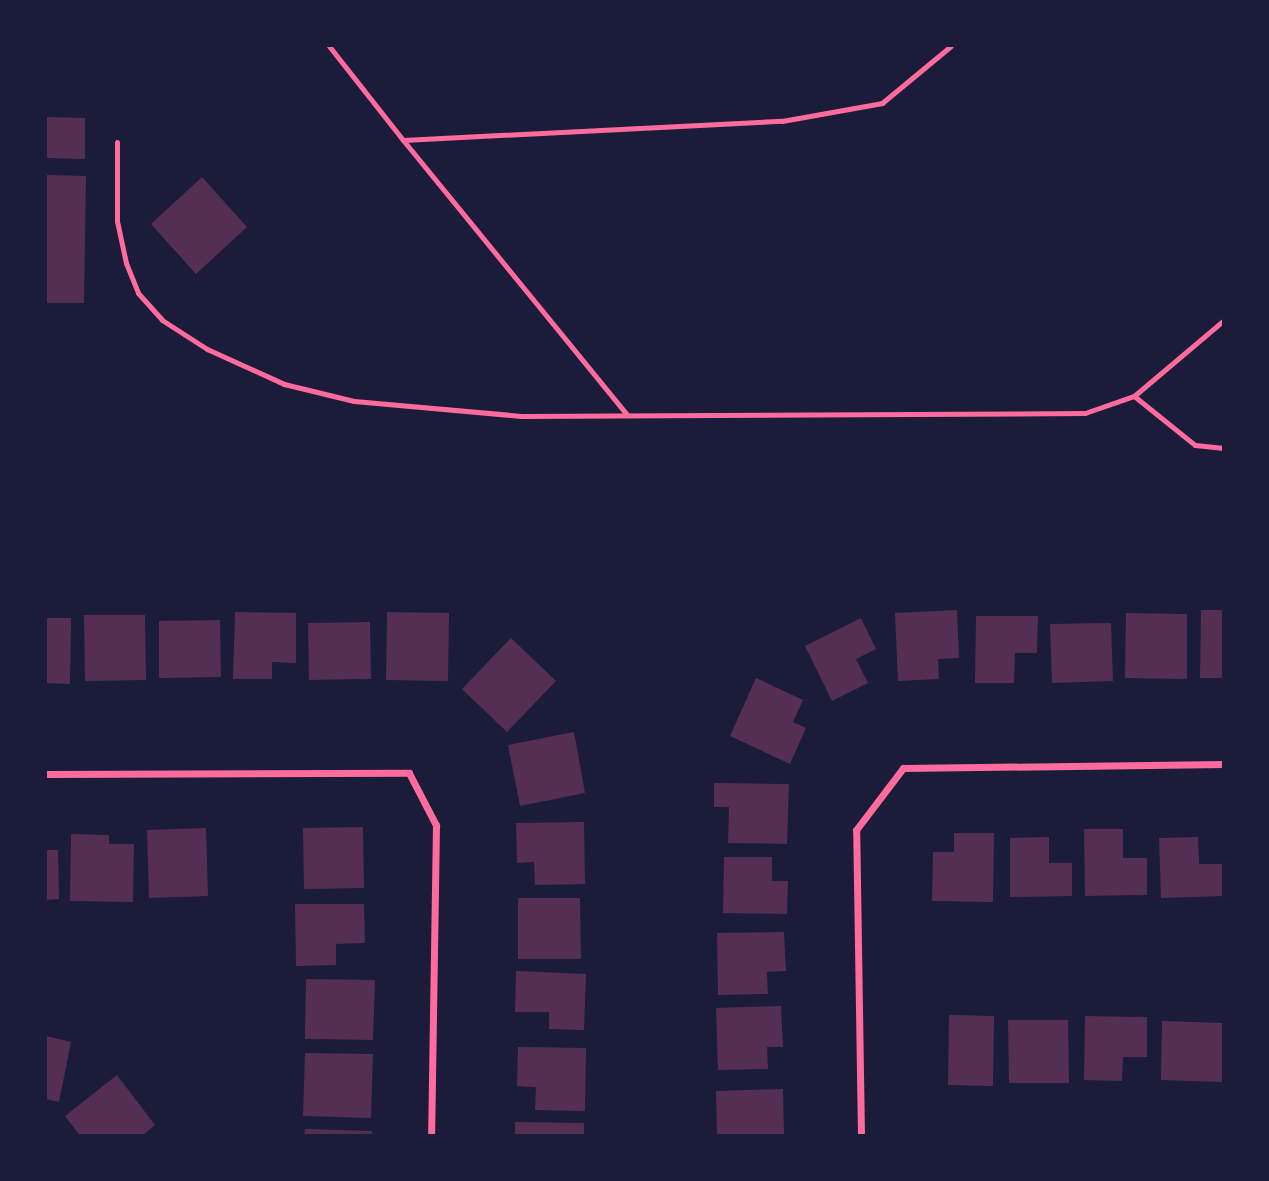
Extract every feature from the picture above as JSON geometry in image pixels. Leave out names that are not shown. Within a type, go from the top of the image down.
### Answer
[{"type":"street","points":[[861,1136],[856,830],[903,768],[1223,764]]},
{"type":"street","points":[[46,774],[409,773],[436,825],[431,1136]]},
{"type":"lane","points":[[329,46],[627,415]]},
{"type":"lane","points":[[403,140],[782,121],[882,103],[951,46]]},
{"type":"lane","points":[[117,142],[117,221],[130,273],[138,293],[162,320],[207,349],[284,384],[354,401],[521,416],[1085,413],[1135,396],[1223,320]]},
{"type":"lane","points":[[1135,396],[1195,445],[1223,448]]},
{"type":"building","points":[[46,117],[85,118],[85,159],[46,158]]},
{"type":"building","points":[[46,175],[86,176],[84,303],[46,303]]},
{"type":"building","points":[[202,177],[247,227],[196,274],[151,224]]},
{"type":"building","points":[[957,610],[959,658],[938,659],[939,679],[898,681],[895,613]]},
{"type":"building","points":[[1201,610],[1224,610],[1224,678],[1200,678]]},
{"type":"building","points":[[235,612],[296,613],[296,663],[272,662],[272,679],[233,679]]},
{"type":"building","points":[[387,612],[449,613],[448,681],[386,680]]},
{"type":"building","points":[[1126,613],[1187,614],[1187,679],[1125,678]]},
{"type":"building","points":[[84,615],[145,615],[146,680],[85,681]]},
{"type":"building","points":[[976,616],[1038,616],[1037,653],[1015,653],[1014,683],[975,683]]},
{"type":"building","points":[[46,618],[71,618],[70,684],[46,683]]},
{"type":"building","points":[[861,618],[876,649],[856,659],[868,683],[832,701],[805,646]]},
{"type":"building","points":[[220,620],[221,677],[159,678],[159,621]]},
{"type":"building","points":[[370,622],[371,679],[309,680],[308,623]]},
{"type":"building","points":[[1111,623],[1113,681],[1052,683],[1050,624]]},
{"type":"building","points":[[511,638],[556,681],[507,732],[462,689]]},
{"type":"building","points":[[756,678],[803,700],[793,722],[806,728],[790,764],[730,736]]},
{"type":"building","points":[[574,732],[585,793],[520,806],[508,745]]},
{"type":"building","points":[[714,783],[789,784],[787,844],[728,843],[729,807],[714,807]]},
{"type":"building","points":[[584,822],[585,884],[535,885],[534,862],[517,863],[516,823]]},
{"type":"building","points":[[363,827],[364,888],[304,889],[303,828]]},
{"type":"building","points":[[206,828],[208,896],[149,898],[147,830]]},
{"type":"building","points":[[1084,829],[1123,829],[1123,858],[1147,858],[1147,895],[1085,896]]},
{"type":"building","points":[[954,833],[994,833],[993,902],[932,901],[933,852],[954,852]]},
{"type":"building","points":[[71,834],[109,835],[109,844],[134,844],[133,902],[70,901]]},
{"type":"building","points":[[1049,837],[1049,863],[1072,863],[1072,896],[1010,897],[1010,838]]},
{"type":"building","points":[[1198,837],[1199,864],[1222,864],[1223,896],[1161,898],[1159,838]]},
{"type":"building","points":[[46,850],[58,850],[59,899],[46,900]]},
{"type":"building","points":[[724,857],[772,857],[772,881],[788,881],[787,914],[723,913]]},
{"type":"building","points":[[518,898],[580,898],[581,959],[518,959]]},
{"type":"building","points":[[295,904],[364,904],[365,943],[336,944],[336,965],[296,966]]},
{"type":"building","points":[[784,932],[786,971],[767,972],[768,994],[718,995],[717,933]]},
{"type":"building","points":[[516,971],[586,974],[584,1030],[549,1029],[549,1012],[515,1012]]},
{"type":"building","points":[[306,979],[375,980],[373,1040],[305,1039]]},
{"type":"building","points":[[781,1006],[783,1047],[767,1047],[768,1069],[718,1070],[716,1008]]},
{"type":"building","points":[[949,1015],[994,1016],[993,1086],[948,1085]]},
{"type":"building","points":[[1085,1016],[1147,1017],[1147,1057],[1123,1057],[1122,1081],[1084,1080]]},
{"type":"building","points":[[1008,1020],[1068,1020],[1069,1083],[1009,1083]]},
{"type":"building","points":[[1162,1021],[1223,1023],[1222,1082],[1161,1080]]},
{"type":"building","points":[[46,1036],[71,1042],[59,1102],[46,1099]]},
{"type":"building","points":[[518,1047],[586,1048],[585,1111],[535,1110],[536,1087],[517,1086]]},
{"type":"building","points":[[305,1053],[373,1054],[371,1118],[303,1116]]},
{"type":"building","points":[[117,1075],[155,1125],[142,1136],[80,1136],[65,1116]]},
{"type":"building","points":[[783,1089],[784,1136],[717,1136],[716,1091]]},
{"type":"building","points":[[515,1122],[584,1123],[584,1136],[515,1136]]},
{"type":"building","points":[[305,1129],[372,1131],[372,1136],[304,1136]]}]
